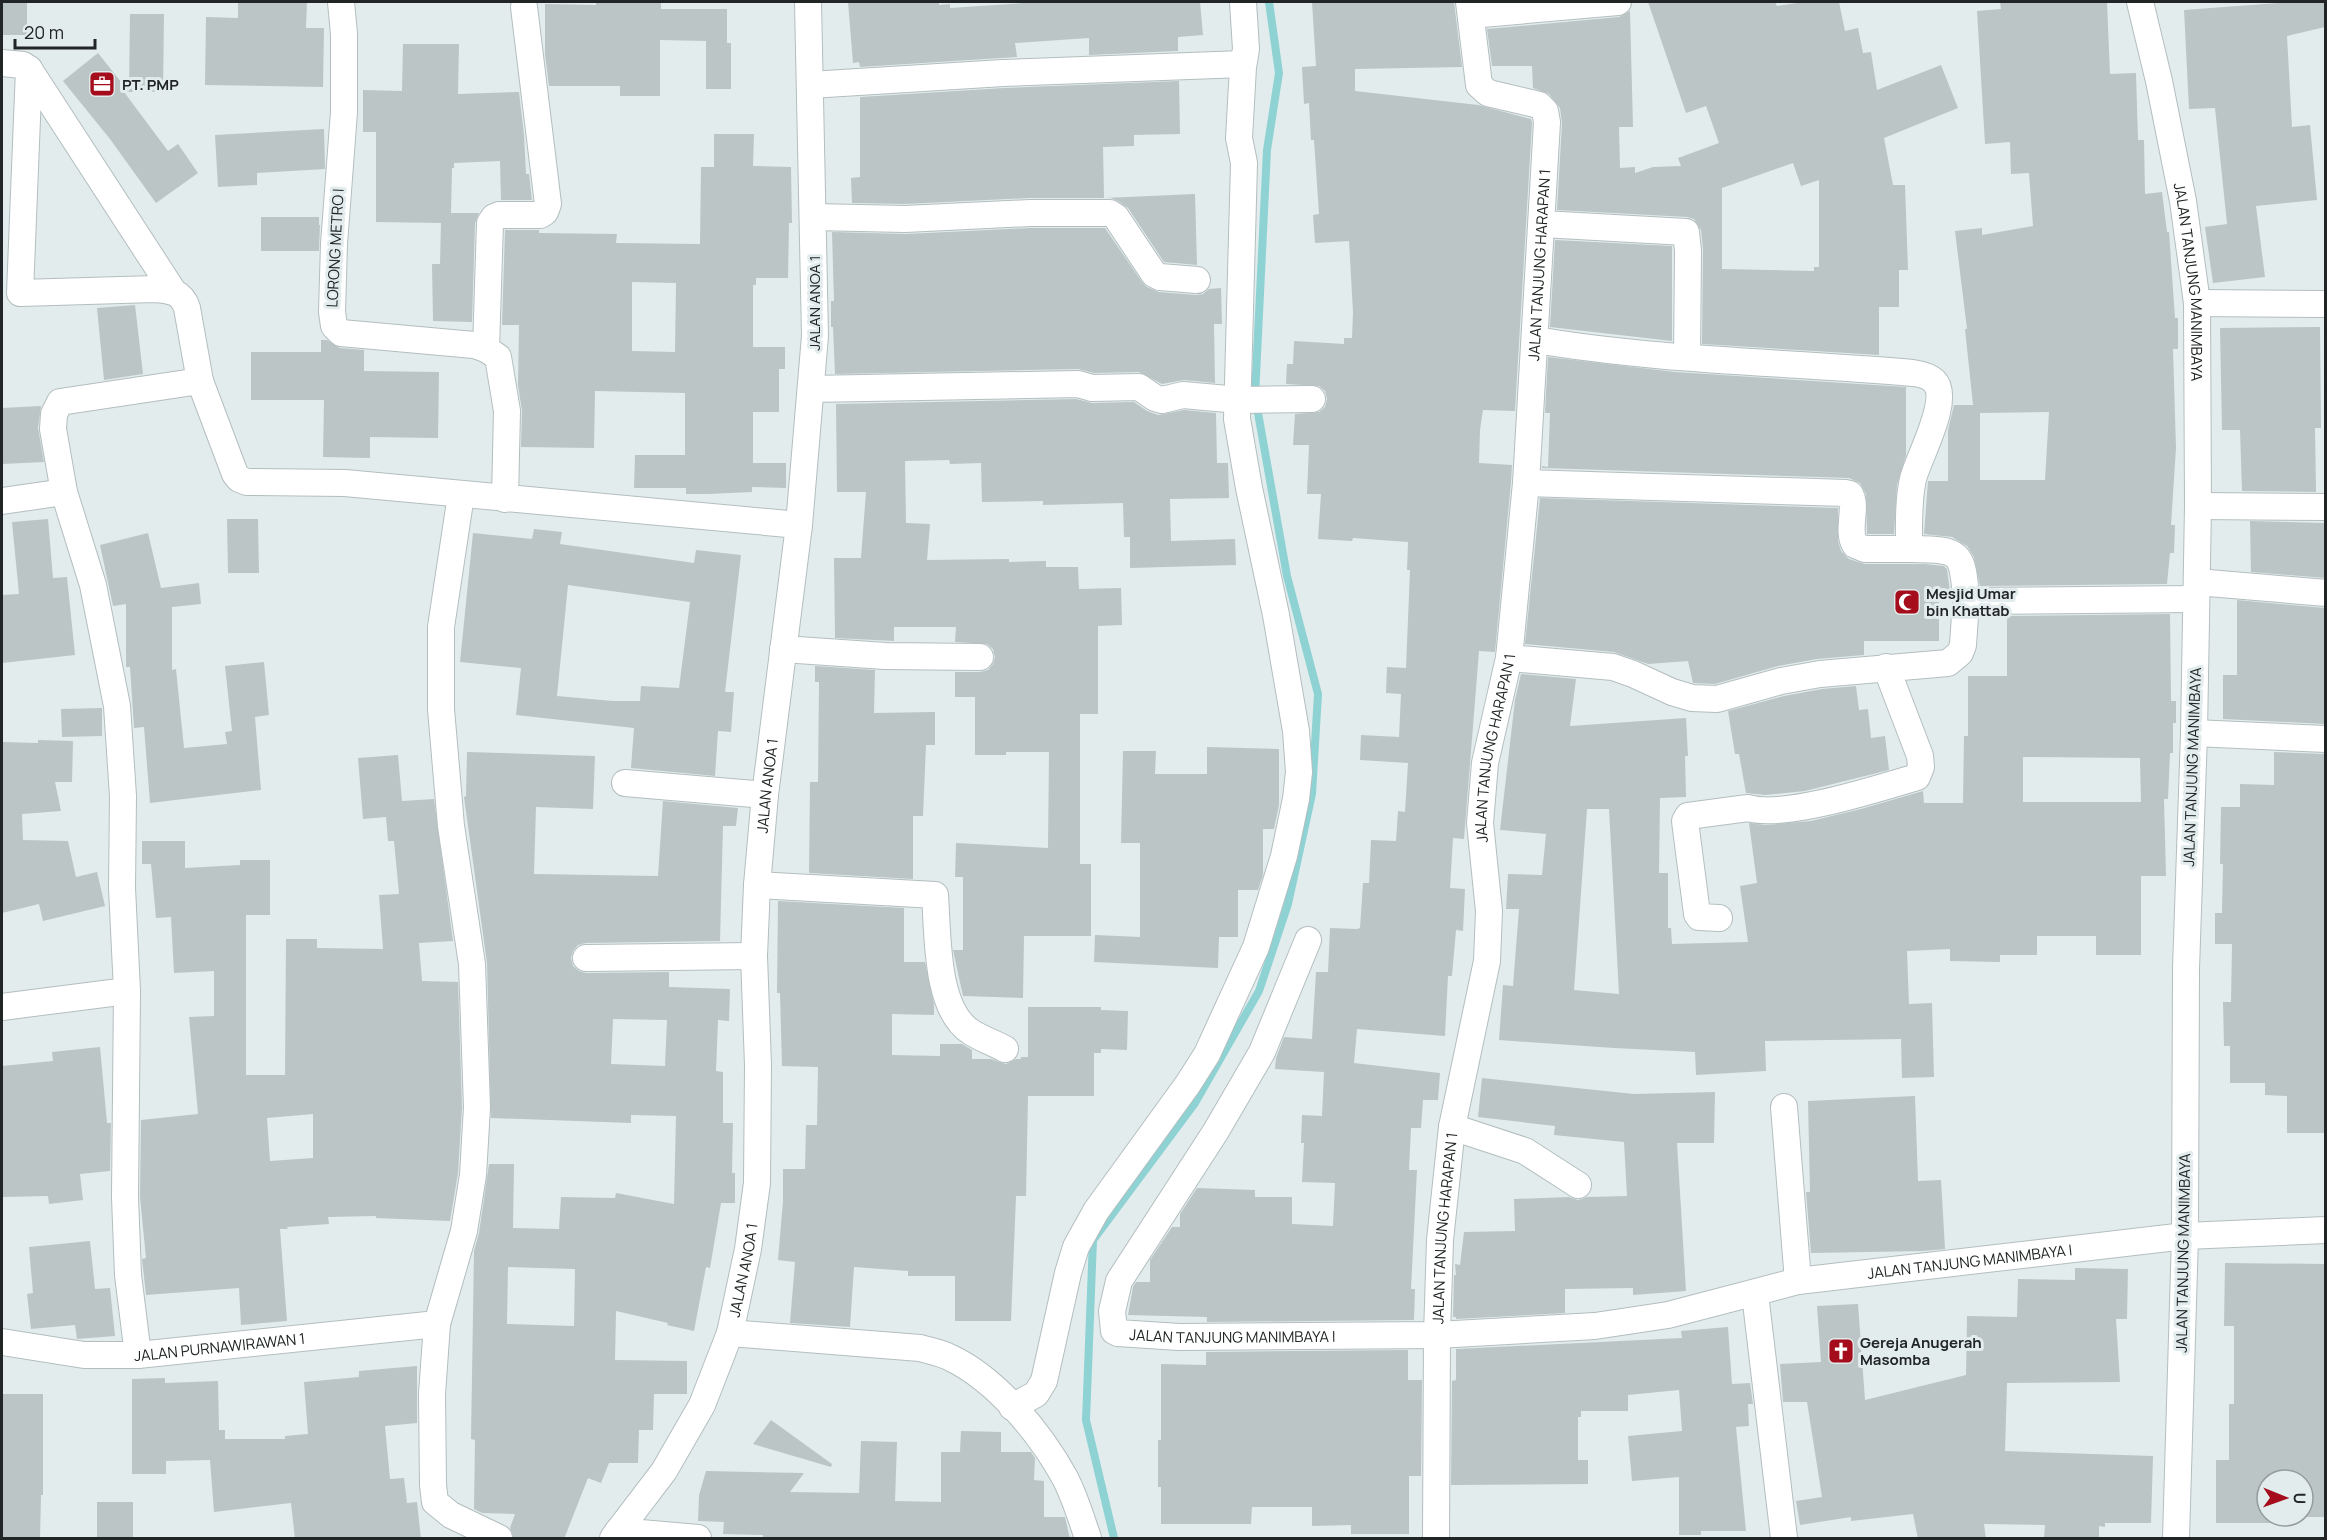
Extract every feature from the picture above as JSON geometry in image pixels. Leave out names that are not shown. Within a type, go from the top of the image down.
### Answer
[{"type":"street","name":"LORONG METRO I","points":[[341,2],[344,34],[344,112],[334,244],[332,312],[334,326],[341,333],[474,345],[486,349]]},
{"type":"street","name":"JALAN ANOA 1","points":[[616,1535],[664,1471],[697,1414],[730,1333],[748,1249],[757,1183],[758,1065],[754,957],[757,885],[765,795],[799,525],[815,336],[808,2]]},
{"type":"street","points":[[1012,1407],[1036,1394],[1044,1381],[1068,1273],[1082,1234],[1207,1054],[1256,947],[1284,856],[1296,799],[1298,749],[1276,615],[1237,419],[1242,400],[1244,163],[1239,138],[1243,64],[1246,49],[1243,2]]},
{"type":"street","points":[[1470,8],[1618,2]]},
{"type":"street","name":"JALAN TANJUNG MANIMBAYA","points":[[2140,2],[2159,81],[2183,201],[2197,303],[2198,506],[2194,733],[2186,969],[2185,1236],[2176,1539]]},
{"type":"street","points":[[505,499],[507,411],[503,375],[498,357],[486,349],[490,223],[494,217],[499,215],[540,215],[545,212],[549,204],[524,7]]},
{"type":"street","name":"JALAN TANJUNG HARAPAN 1","points":[[1436,1539],[1440,1240],[1452,1127],[1487,961],[1488,911],[1480,823],[1485,763],[1509,658],[1526,483],[1547,122],[1545,111],[1539,105],[1530,101],[1488,93],[1479,85],[1470,8]]},
{"type":"street","points":[[2,63],[23,65],[29,69],[173,291],[184,302],[200,381],[235,474],[239,479],[247,482],[345,483],[799,525]]},
{"type":"street","points":[[810,85],[1003,73],[1243,64]]},
{"type":"street","points":[[29,69],[11,292],[155,289],[173,291]]},
{"type":"street","points":[[813,217],[905,219],[1030,213],[1110,213],[1116,217],[1154,274],[1160,277],[1197,280]]},
{"type":"street","points":[[1542,224],[1686,232],[1688,244],[1687,357]]},
{"type":"street","points":[[2197,303],[2325,304]]},
{"type":"street","points":[[1536,340],[1687,357],[1913,373],[1935,381],[1938,387],[1938,413],[1914,478],[1910,498],[1909,549]]},
{"type":"street","points":[[138,1355],[128,1275],[125,1197],[127,991],[122,888],[123,796],[117,706],[93,585],[64,492],[53,429],[54,414],[60,402],[200,381]]},
{"type":"street","points":[[811,389],[1078,384],[1092,388],[1139,387],[1162,400],[1183,395],[1242,400],[1312,399]]},
{"type":"street","points":[[1509,658],[1613,667],[1672,692],[1692,698],[1717,699],[1781,681],[1820,674],[1948,663],[1960,653],[1963,645],[1966,602],[1964,567],[1957,557],[1942,550],[1865,549],[1855,545],[1850,537],[1853,500],[1850,494],[1526,483]]},
{"type":"street","points":[[2,501],[64,492]]},
{"type":"street","points":[[461,495],[441,627],[441,710],[451,826],[472,964],[477,1107],[473,1175],[464,1231],[437,1324],[432,1394],[433,1485],[435,1502],[451,1515],[499,1539]]},
{"type":"street","points":[[2198,506],[2325,507]]},
{"type":"street","points":[[1966,602],[2196,591],[2325,592]]},
{"type":"street","points":[[783,649],[885,656],[980,657]]},
{"type":"street","points":[[1719,918],[1699,917],[1697,914],[1685,820],[1688,816],[1748,808],[1758,811],[1805,806],[1917,777],[1921,766],[1920,756],[1886,667]]},
{"type":"street","points":[[2194,733],[2325,739]]},
{"type":"street","points":[[625,783],[765,795]]},
{"type":"street","points":[[757,885],[935,895],[946,998],[970,1032],[1005,1049]]},
{"type":"street","name":"JALAN TANJUNG MANIMBAYA I","points":[[1308,940],[1262,1052],[1216,1131],[1119,1281],[1112,1311],[1113,1328],[1118,1333],[1179,1337],[1437,1335],[1595,1326],[1668,1315],[1798,1281],[2185,1236],[2325,1230]]},
{"type":"street","points":[[586,958],[754,957]]},
{"type":"street","points":[[2,1007],[127,991]]},
{"type":"street","points":[[1784,1107],[1798,1281]]},
{"type":"street","points":[[1452,1127],[1526,1151],[1578,1185]]},
{"type":"street","points":[[1755,1294],[1784,1539]]},
{"type":"street","name":"JALAN PURNAWIRAWAN 1","points":[[2,1341],[84,1355],[138,1355],[437,1324]]},
{"type":"street","points":[[730,1333],[920,1348],[949,1357],[975,1371],[1012,1407],[1049,1450],[1066,1480],[1088,1539]]},
{"type":"street","points":[[616,1535],[698,1539]]},
{"type":"building","points":[[2,2],[27,2],[27,35],[2,35]]},
{"type":"building","points":[[238,2],[307,2],[306,28],[324,28],[323,87],[205,85],[206,17],[238,18]]},
{"type":"building","points":[[596,2],[661,2],[661,9],[727,9],[727,43],[731,43],[731,89],[706,89],[706,41],[660,40],[660,96],[620,96],[620,86],[549,86],[545,54],[545,4],[596,5]]},
{"type":"building","points":[[848,2],[939,2],[939,5],[950,4],[950,8],[1039,2],[1200,2],[1203,35],[1178,37],[1178,51],[1089,55],[1089,38],[1015,43],[1017,57],[860,67],[859,62],[853,63]]},
{"type":"building","points":[[1312,2],[1454,2],[1462,67],[1355,69],[1355,91],[1478,105],[1531,119],[1532,123],[1515,411],[1483,410],[1480,430],[1479,463],[1512,465],[1495,652],[1479,651],[1464,839],[1453,838],[1450,888],[1465,889],[1463,931],[1456,930],[1452,976],[1448,976],[1445,1036],[1357,1029],[1354,1063],[1440,1073],[1438,1100],[1423,1100],[1421,1128],[1411,1128],[1409,1170],[1417,1170],[1411,1289],[1415,1289],[1414,1320],[1207,1322],[1207,1317],[1128,1315],[1133,1287],[1136,1282],[1150,1282],[1150,1260],[1172,1227],[1180,1227],[1180,1214],[1197,1188],[1255,1190],[1255,1197],[1292,1197],[1292,1224],[1333,1226],[1335,1183],[1302,1182],[1304,1143],[1301,1143],[1302,1115],[1322,1116],[1324,1072],[1275,1069],[1276,1058],[1284,1037],[1312,1039],[1316,972],[1328,972],[1330,928],[1360,928],[1363,883],[1369,883],[1371,840],[1396,841],[1398,811],[1405,812],[1408,763],[1360,760],[1361,735],[1399,737],[1401,694],[1386,693],[1387,667],[1406,668],[1410,570],[1407,570],[1408,542],[1353,538],[1352,541],[1318,539],[1321,494],[1307,494],[1309,445],[1293,445],[1295,414],[1319,412],[1325,407],[1327,399],[1325,391],[1319,386],[1286,384],[1287,364],[1293,364],[1294,341],[1344,344],[1344,338],[1352,338],[1353,312],[1349,241],[1315,243],[1313,215],[1319,214],[1314,140],[1311,140],[1309,103],[1304,104],[1302,67],[1316,66]]},
{"type":"building","points":[[1648,2],[1775,2],[1777,6],[1804,2],[1839,2],[1845,31],[1858,28],[1863,53],[1871,52],[1877,90],[1941,65],[1958,108],[1884,138],[1893,185],[1905,185],[1908,270],[1899,270],[1899,307],[1879,307],[1879,355],[1702,344],[1703,249],[1701,230],[1694,219],[1557,210],[1562,123],[1560,108],[1549,94],[1533,88],[1532,66],[1492,66],[1487,29],[1619,17],[1630,11],[1633,127],[1619,127],[1620,168],[1635,167],[1635,173],[1653,167],[1681,166],[1678,158],[1719,143],[1706,106],[1686,113]],"holes":[[[1793,163],[1801,186],[1819,180],[1819,267],[1814,267],[1814,271],[1722,269],[1722,188]]]},
{"type":"building","points":[[2000,2],[2107,2],[2110,74],[2136,73],[2138,140],[2144,140],[2145,194],[2162,192],[2167,232],[2169,232],[2175,318],[2178,318],[2178,349],[2173,349],[2176,448],[2171,525],[2175,525],[2174,553],[2170,553],[2167,584],[1980,586],[1974,557],[1967,546],[1952,537],[1924,534],[1928,481],[1948,481],[1948,430],[1954,405],[1973,405],[1965,329],[1967,329],[1955,231],[1982,228],[1982,235],[2033,226],[2029,173],[2011,174],[2010,142],[1985,144],[1977,11],[2001,9]],"holes":[[[2049,412],[2045,480],[1980,480],[1980,413]]]},
{"type":"building","points":[[2292,2],[2325,2],[2325,27],[2287,36],[2292,127],[2310,125],[2317,200],[2256,206],[2265,277],[2213,283],[2205,227],[2227,224],[2215,108],[2189,109],[2184,10]]},
{"type":"building","points":[[130,14],[164,14],[163,92],[129,92]]},
{"type":"building","points":[[403,44],[459,44],[458,94],[519,92],[526,174],[529,174],[532,200],[501,200],[500,161],[454,163],[454,168],[452,168],[451,213],[479,213],[475,223],[472,322],[433,321],[432,264],[440,264],[441,223],[376,222],[376,132],[363,132],[363,90],[402,91]]},
{"type":"building","points":[[98,53],[129,92],[124,92],[168,151],[178,144],[198,173],[156,203],[110,139],[63,81]]},
{"type":"building","points":[[1179,81],[1180,134],[1134,135],[1134,146],[1103,147],[1104,198],[1029,198],[905,204],[852,203],[851,178],[860,177],[860,97]]},
{"type":"building","points":[[324,129],[325,169],[257,173],[257,185],[218,187],[215,135]]},
{"type":"building","points":[[714,134],[754,134],[753,166],[791,167],[792,223],[789,223],[788,278],[756,278],[756,285],[753,285],[753,347],[785,347],[785,369],[779,369],[779,412],[753,412],[753,463],[786,463],[786,488],[752,487],[752,492],[686,494],[686,488],[634,488],[635,455],[685,455],[685,393],[595,391],[594,448],[521,447],[522,411],[518,385],[519,325],[502,325],[505,230],[617,234],[616,243],[700,244],[701,167],[714,167]],"holes":[[[632,282],[676,283],[675,352],[632,351]]]},
{"type":"building","points":[[1195,194],[1197,265],[1164,262],[1128,208],[1111,198],[1104,198]]},
{"type":"building","points":[[261,217],[319,217],[319,251],[261,251]]},
{"type":"building","points":[[1030,228],[1105,228],[1147,287],[1159,292],[1196,295],[1203,294],[1209,289],[1221,288],[1222,324],[1214,324],[1215,383],[1184,380],[1162,384],[1139,372],[1094,373],[1078,369],[835,374],[833,327],[831,327],[831,301],[834,301],[832,232],[906,234]]},
{"type":"building","points":[[1555,240],[1672,246],[1672,341],[1550,327]]},
{"type":"building","points":[[135,305],[143,374],[104,380],[97,308]]},
{"type":"building","points":[[2320,327],[2321,428],[2315,428],[2316,492],[2242,491],[2240,430],[2222,430],[2220,328]]},
{"type":"building","points":[[321,340],[327,340],[340,348],[364,350],[364,371],[439,372],[438,438],[370,437],[370,458],[323,457],[324,400],[251,400],[251,352],[321,352]]},
{"type":"building","points":[[1548,357],[1675,372],[1906,387],[1906,455],[1897,485],[1894,534],[1867,534],[1866,494],[1860,483],[1849,478],[1542,468],[1542,466],[1548,467],[1550,413],[1545,413]]},
{"type":"building","points":[[1076,399],[1092,403],[1134,402],[1158,415],[1184,410],[1216,413],[1217,463],[1228,463],[1229,498],[1170,499],[1171,541],[1235,539],[1236,565],[1130,568],[1130,537],[1124,537],[1123,503],[1043,505],[1043,501],[982,502],[981,463],[950,464],[949,460],[905,461],[906,523],[930,524],[927,560],[1046,561],[1046,567],[1078,567],[1079,589],[1121,588],[1122,625],[1098,626],[1098,714],[1080,714],[1080,864],[1091,864],[1091,936],[1024,936],[1023,998],[963,996],[953,950],[963,950],[963,877],[955,877],[956,843],[1048,848],[1049,752],[975,755],[975,697],[955,697],[955,672],[988,670],[995,657],[993,649],[987,644],[955,642],[956,627],[894,627],[894,641],[835,638],[834,558],[861,558],[866,492],[837,492],[836,404]]},
{"type":"building","points":[[41,406],[38,428],[44,462],[2,464],[2,408]]},
{"type":"building","points":[[1540,498],[1838,508],[1838,541],[1841,551],[1849,559],[1865,564],[1925,564],[1944,566],[1947,569],[1950,592],[1939,592],[1939,641],[1864,641],[1864,655],[1817,659],[1778,666],[1715,684],[1693,683],[1688,661],[1648,664],[1614,652],[1525,644]]},
{"type":"building","points":[[48,519],[53,578],[67,577],[75,655],[2,663],[2,595],[19,594],[12,522]]},
{"type":"building","points":[[227,519],[258,519],[259,573],[228,573]]},
{"type":"building","points":[[2250,521],[2325,523],[2325,578],[2251,572]]},
{"type":"building","points":[[534,529],[562,532],[560,544],[694,563],[696,550],[741,555],[725,692],[734,692],[731,732],[718,731],[715,776],[631,768],[634,728],[516,715],[521,668],[460,662],[473,533],[532,539]],"holes":[[[568,585],[690,602],[679,688],[641,686],[640,701],[557,696]]]},
{"type":"building","points":[[148,533],[161,588],[199,583],[201,604],[172,607],[172,670],[176,669],[184,748],[227,744],[225,732],[232,731],[225,666],[264,662],[269,715],[255,717],[261,790],[150,803],[144,727],[134,728],[130,667],[126,667],[126,604],[113,606],[100,545]]},
{"type":"building","points":[[2237,600],[2325,608],[2325,724],[2223,719],[2223,675],[2237,675]]},
{"type":"building","points":[[2170,614],[2171,701],[2176,701],[2176,723],[2173,723],[2173,753],[2170,753],[2168,799],[2164,799],[2166,876],[2141,876],[2141,955],[2096,955],[2096,936],[2037,936],[2037,955],[2000,955],[2000,962],[1950,961],[1950,949],[1907,951],[1909,1004],[1932,1003],[1934,1077],[1902,1078],[1901,1039],[1765,1041],[1766,1071],[1696,1075],[1695,1052],[1499,1040],[1503,985],[1513,986],[1519,909],[1506,909],[1508,874],[1542,875],[1546,834],[1500,830],[1515,700],[1521,674],[1576,679],[1570,726],[1686,718],[1688,756],[1685,756],[1686,797],[1660,798],[1659,873],[1668,873],[1668,928],[1671,928],[1672,944],[1748,942],[1740,886],[1757,883],[1749,823],[1765,825],[1811,821],[1923,791],[1924,803],[1963,803],[1964,736],[1968,736],[1968,676],[2007,676],[2007,616]],"holes":[[[2023,757],[2140,758],[2141,802],[2023,802]],[[1587,809],[1609,809],[1619,994],[1574,990]]]},
{"type":"building","points":[[815,666],[875,670],[874,713],[935,712],[935,745],[926,745],[923,816],[913,816],[913,879],[809,873],[810,782],[818,782],[819,682],[815,682]]},
{"type":"building","points":[[1856,686],[1859,710],[1868,709],[1871,738],[1885,736],[1889,770],[1805,791],[1765,795],[1746,793],[1739,754],[1735,754],[1728,711],[1784,696]]},
{"type":"building","points":[[102,708],[102,736],[62,737],[61,709]]},
{"type":"building","points":[[38,740],[73,741],[72,782],[55,782],[61,811],[22,814],[23,840],[68,841],[76,877],[97,872],[105,906],[43,921],[39,904],[2,913],[2,742],[38,743]]},
{"type":"building","points":[[1207,747],[1279,749],[1279,805],[1274,829],[1263,829],[1263,875],[1258,890],[1238,890],[1238,937],[1219,937],[1218,968],[1094,962],[1095,935],[1140,937],[1140,843],[1121,843],[1123,751],[1156,751],[1155,774],[1207,774]]},
{"type":"building","points":[[467,752],[595,756],[593,809],[536,807],[534,874],[658,876],[663,801],[738,808],[736,826],[723,826],[720,941],[586,943],[578,945],[571,958],[573,966],[586,973],[669,972],[669,987],[730,989],[729,1021],[718,1020],[716,1071],[723,1072],[723,1123],[733,1123],[732,1173],[735,1173],[735,1203],[721,1203],[710,1268],[706,1267],[694,1331],[616,1311],[615,1360],[687,1361],[687,1394],[654,1394],[653,1430],[639,1430],[638,1463],[609,1463],[601,1483],[588,1478],[564,1539],[514,1539],[510,1528],[515,1514],[482,1513],[474,1509],[475,1440],[471,1439],[474,1251],[479,1233],[489,1164],[514,1164],[513,1228],[559,1229],[561,1197],[615,1198],[616,1193],[674,1204],[676,1116],[631,1115],[631,1123],[491,1118],[487,963],[464,797],[466,796]],"holes":[[[613,1019],[667,1020],[665,1066],[611,1064]],[[508,1267],[575,1269],[574,1326],[507,1324]]]},
{"type":"building","points":[[2274,752],[2325,754],[2325,1133],[2287,1133],[2287,1096],[2265,1095],[2265,1083],[2230,1083],[2230,1046],[2224,1046],[2223,1002],[2231,1002],[2232,944],[2215,944],[2215,913],[2222,913],[2221,807],[2240,807],[2240,784],[2274,785]]},
{"type":"building","points":[[398,755],[402,801],[434,799],[453,941],[419,943],[422,981],[458,982],[462,1107],[458,1173],[450,1221],[376,1218],[376,1216],[328,1217],[329,1224],[280,1229],[287,1321],[241,1325],[239,1288],[146,1295],[142,1259],[146,1258],[140,1197],[141,1120],[198,1114],[189,1017],[214,1016],[214,971],[174,973],[171,917],[156,918],[151,864],[142,864],[142,841],[185,841],[185,868],[240,865],[240,860],[270,860],[270,915],[246,915],[246,1075],[285,1075],[286,939],[317,939],[317,948],[383,949],[379,895],[399,894],[394,841],[388,841],[386,817],[363,819],[358,758]],"holes":[[[313,1114],[313,1158],[270,1161],[267,1118]]]},
{"type":"building","points":[[778,901],[904,908],[904,962],[925,962],[934,1004],[934,1015],[892,1014],[892,1055],[940,1056],[940,1044],[962,1044],[972,1050],[972,1059],[991,1059],[1006,1064],[1021,1059],[1021,1057],[1028,1057],[1028,1007],[1101,1007],[1101,1010],[1128,1011],[1127,1050],[1101,1049],[1101,1053],[1094,1053],[1094,1096],[1028,1096],[1026,1196],[1016,1196],[1011,1321],[955,1321],[955,1276],[908,1276],[908,1271],[854,1267],[850,1327],[790,1323],[795,1262],[778,1260],[783,1169],[805,1169],[806,1125],[817,1125],[818,1067],[782,1066],[780,993],[777,993]]},
{"type":"building","points":[[100,1047],[107,1123],[111,1123],[110,1171],[80,1174],[83,1200],[49,1204],[48,1196],[2,1197],[2,1066],[53,1061],[52,1052]]},
{"type":"building","points":[[1482,1078],[1634,1094],[1715,1092],[1714,1143],[1677,1143],[1686,1291],[1633,1295],[1633,1288],[1565,1289],[1565,1313],[1456,1319],[1453,1317],[1455,1264],[1460,1265],[1464,1232],[1515,1231],[1514,1199],[1569,1197],[1578,1200],[1587,1197],[1627,1196],[1624,1142],[1554,1135],[1555,1126],[1478,1117]]},
{"type":"building","points":[[1915,1096],[1918,1181],[1941,1180],[1945,1249],[1811,1253],[1806,1192],[1810,1192],[1808,1101]]},
{"type":"building","points":[[90,1241],[95,1289],[110,1288],[115,1336],[77,1339],[75,1325],[31,1329],[27,1294],[33,1293],[29,1247]]},
{"type":"building","points":[[2225,1263],[2325,1264],[2325,1517],[2315,1517],[2315,1468],[2255,1468],[2255,1523],[2216,1523],[2216,1460],[2229,1460],[2229,1404],[2234,1404],[2234,1326],[2224,1326]]},
{"type":"building","points":[[2075,1268],[2128,1269],[2127,1319],[2116,1319],[2120,1382],[2007,1383],[2005,1451],[2153,1456],[2151,1523],[2105,1523],[2105,1527],[2099,1526],[2099,1539],[2044,1539],[2045,1525],[1984,1524],[1986,1539],[1918,1539],[1913,1514],[1851,1521],[1851,1517],[1800,1525],[1796,1501],[1822,1497],[1807,1402],[1783,1402],[1780,1364],[1821,1362],[1817,1306],[1858,1304],[1865,1400],[1966,1375],[1967,1316],[2017,1317],[2018,1279],[2075,1280]]},
{"type":"building","points":[[1728,1327],[1732,1384],[1750,1383],[1753,1404],[1748,1404],[1749,1426],[1736,1427],[1746,1531],[1701,1531],[1701,1535],[1679,1535],[1679,1477],[1632,1481],[1628,1436],[1682,1431],[1679,1390],[1628,1395],[1628,1411],[1581,1411],[1581,1417],[1578,1417],[1578,1460],[1588,1460],[1588,1484],[1451,1485],[1452,1381],[1456,1380],[1456,1349],[1682,1338],[1681,1331]]},
{"type":"building","points":[[1408,1350],[1408,1380],[1422,1380],[1421,1476],[1409,1476],[1409,1534],[1351,1534],[1351,1525],[1312,1526],[1312,1507],[1252,1507],[1251,1524],[1161,1524],[1158,1440],[1161,1440],[1161,1364],[1206,1365],[1206,1352]]},
{"type":"building","points":[[417,1366],[417,1423],[385,1426],[390,1479],[404,1478],[407,1503],[417,1502],[421,1539],[295,1539],[291,1503],[214,1512],[210,1460],[166,1461],[166,1474],[132,1474],[132,1379],[165,1378],[165,1383],[218,1381],[219,1430],[225,1430],[225,1439],[285,1439],[285,1436],[308,1434],[304,1382],[359,1377],[359,1371]]},
{"type":"building","points":[[2,1394],[43,1394],[43,1495],[41,1495],[40,1539],[3,1539]]},
{"type":"building","points":[[771,1420],[832,1464],[831,1467],[753,1444]]},
{"type":"building","points":[[961,1431],[1001,1432],[1001,1452],[1031,1452],[1035,1458],[1034,1480],[1044,1481],[1044,1517],[1065,1517],[1070,1539],[763,1537],[763,1535],[723,1534],[724,1522],[698,1521],[699,1495],[706,1471],[804,1473],[790,1492],[859,1493],[861,1441],[897,1442],[895,1501],[941,1502],[941,1452],[960,1452]]},
{"type":"building","points":[[97,1502],[133,1502],[133,1539],[97,1539]]},
{"type":"waterway","points":[[1114,1538],[1086,1420],[1093,1240],[1195,1103],[1259,991],[1288,904],[1312,794],[1318,694],[1287,576],[1255,396],[1267,150],[1279,73],[1269,2]]},
{"type":"place","name":"PT. PMP","points":[[102,84]]},
{"type":"place","name":"Mesjid Umar bin Khattab","points":[[1907,602]]},
{"type":"place","name":"Gereja Anugerah Masomba","points":[[1841,1351]]}]
